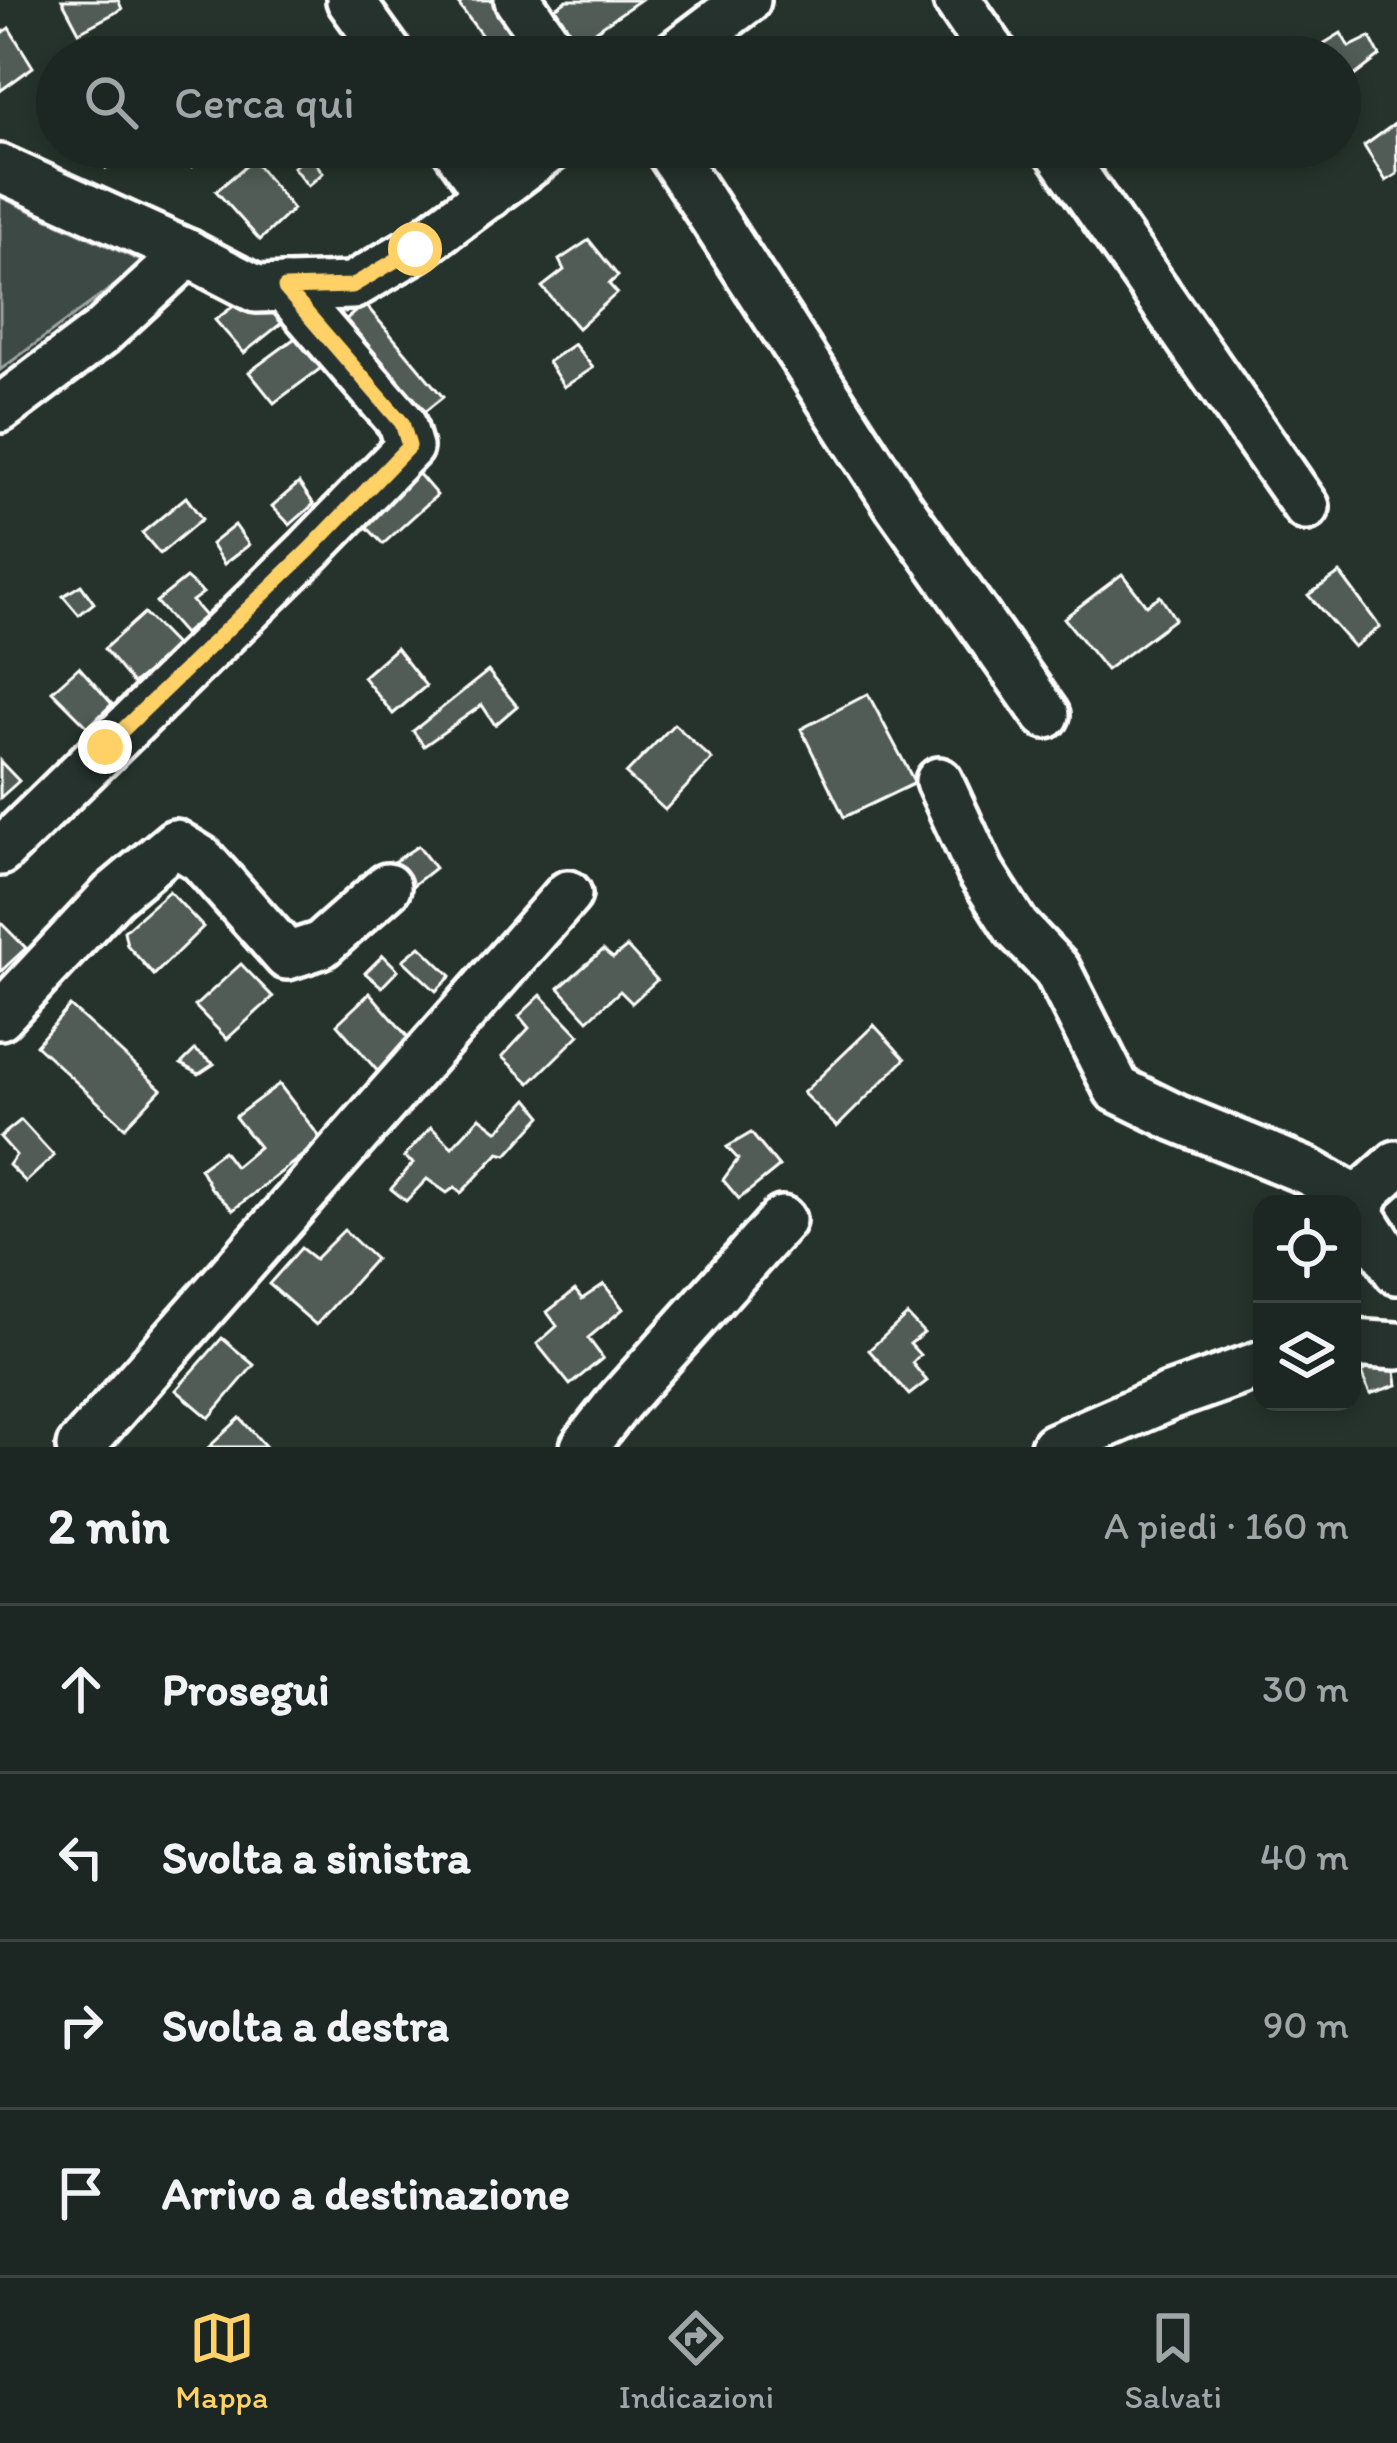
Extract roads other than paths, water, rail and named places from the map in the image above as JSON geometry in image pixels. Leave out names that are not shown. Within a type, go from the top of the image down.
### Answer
[{"type":"street","points":[[350,0],[376,36]]},
{"type":"street","points":[[518,0],[543,36]]},
{"type":"street","points":[[699,36],[747,0]]},
{"type":"street","points":[[957,0],[982,36]]},
{"type":"street","points":[[0,168],[256,289],[352,286],[415,249],[524,168]]},
{"type":"street","points":[[470,168],[489,195]]},
{"type":"street","points":[[681,168],[898,505],[1046,715]]},
{"type":"street","points":[[1071,168],[1306,506]]},
{"type":"street","points":[[0,409],[100,333],[188,253]]},
{"type":"street","points":[[0,851],[409,446],[402,423],[285,288]]},
{"type":"street","points":[[938,781],[981,872],[1016,927],[1057,970],[1117,1089],[1310,1172],[1363,1203]]},
{"type":"street","points":[[0,1016],[113,895],[175,843],[201,859],[286,956],[321,945],[387,887]]},
{"type":"street","points":[[80,1447],[568,894]]},
{"type":"street","points":[[1397,1163],[1368,1190],[1359,1212],[1397,1271]]},
{"type":"street","points":[[584,1447],[620,1400],[782,1220]]},
{"type":"street","points":[[1361,1344],[1397,1346]]},
{"type":"street","points":[[1080,1442],[1253,1368]]}]
